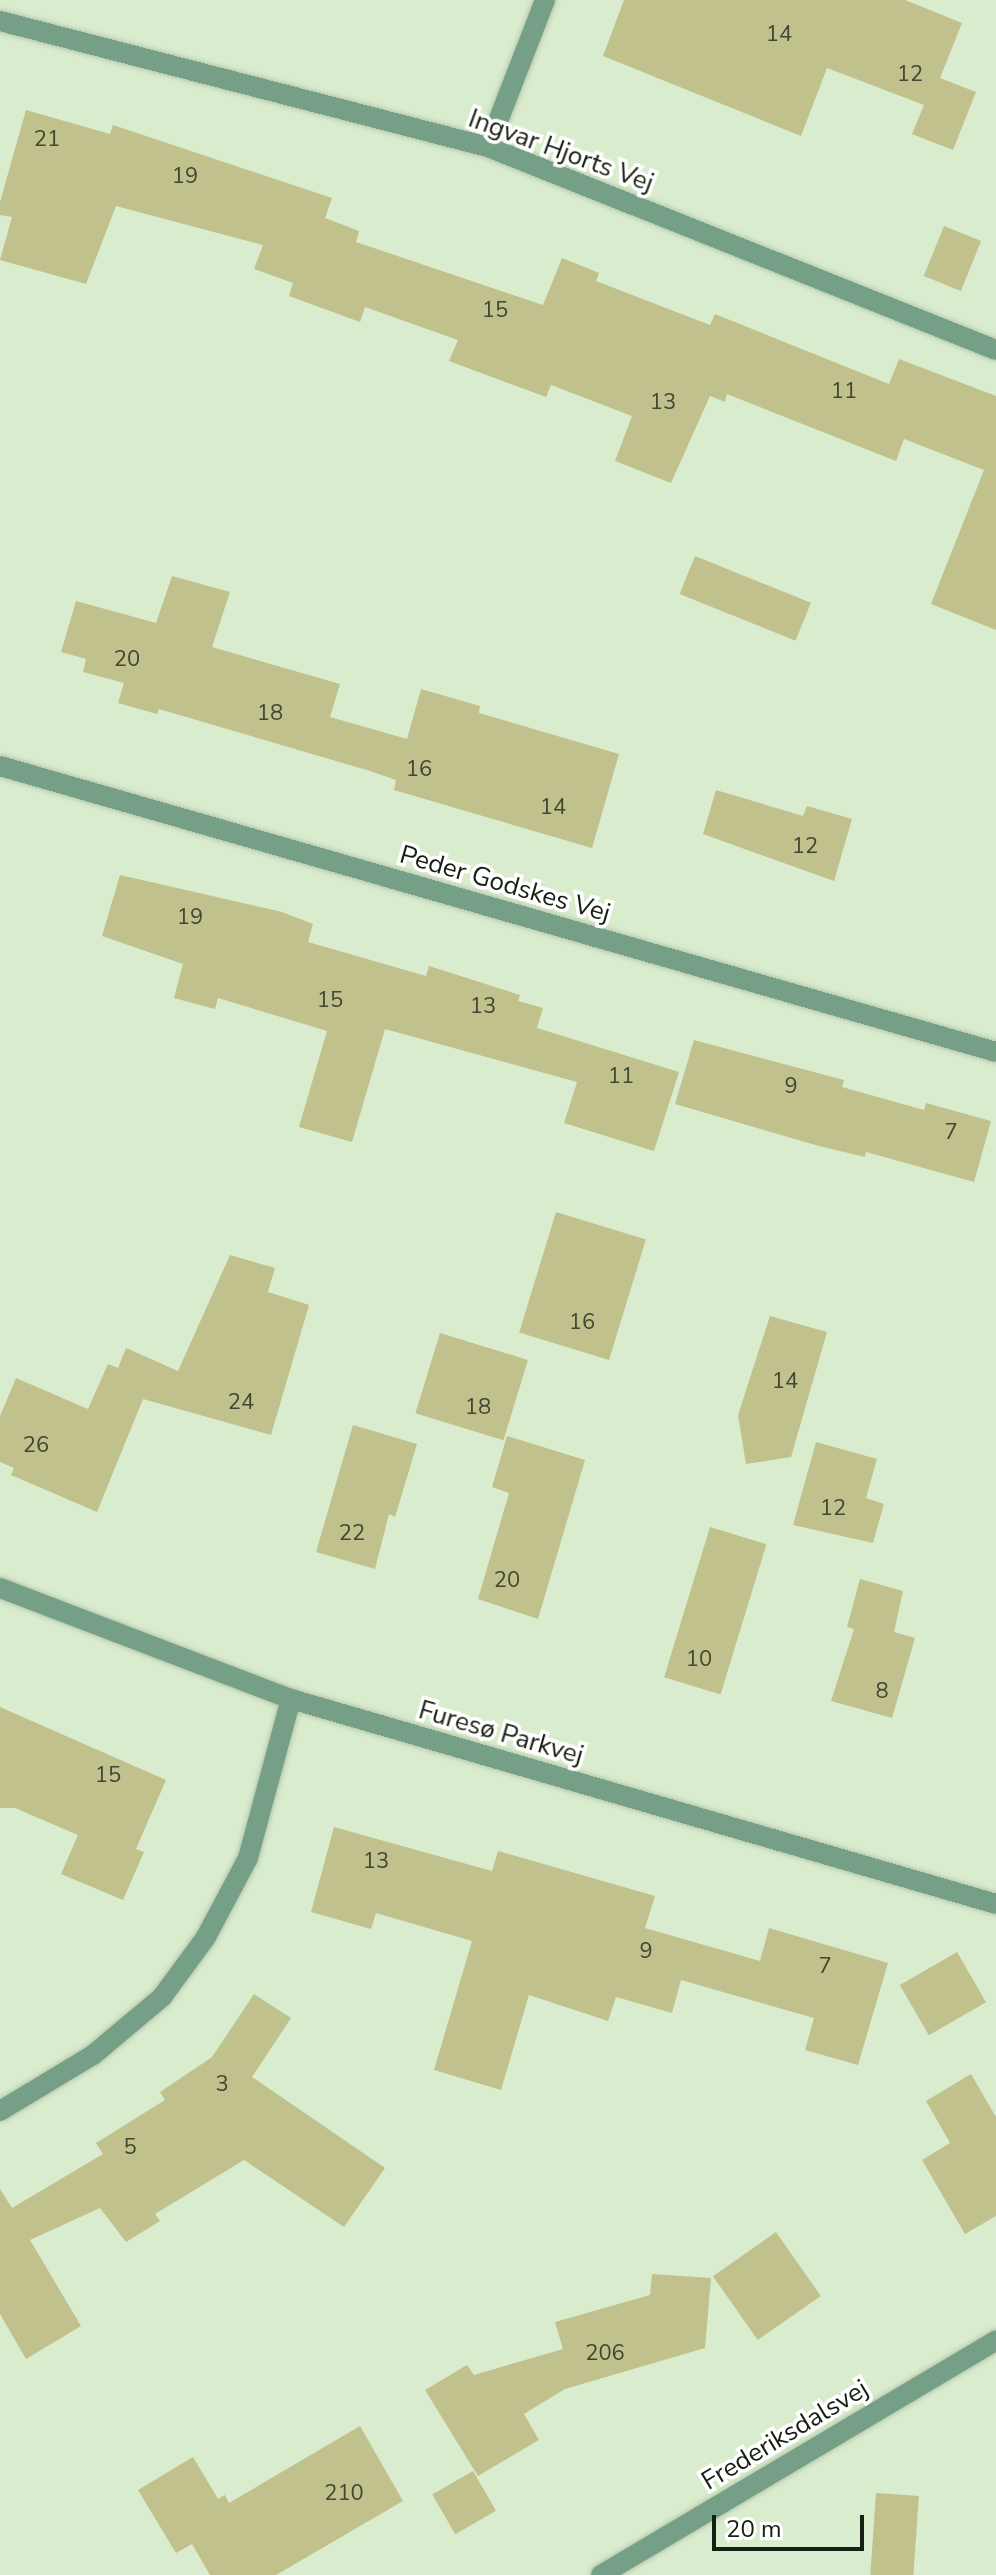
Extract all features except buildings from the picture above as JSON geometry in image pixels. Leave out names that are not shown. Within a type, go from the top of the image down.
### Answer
[{"type":"street","points":[[488,147],[545,0]]},
{"type":"street","name":"Ingvar Hjorts Vej","points":[[0,21],[488,147],[996,350]]},
{"type":"street","name":"Peder Godskes Vej","points":[[0,766],[996,1052]]},
{"type":"street","name":"Furesø Parkvej","points":[[0,1588],[291,1699],[996,1904]]},
{"type":"street","points":[[0,2111],[105,2046],[162,1997],[206,1937],[248,1858],[291,1699]]},
{"type":"street","name":"Frederiksdalsvej","points":[[601,2575],[996,2340]]}]
